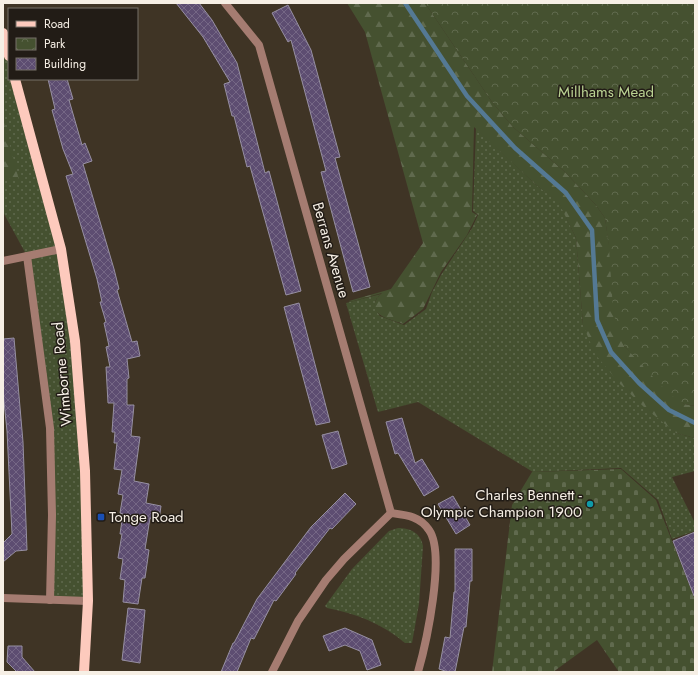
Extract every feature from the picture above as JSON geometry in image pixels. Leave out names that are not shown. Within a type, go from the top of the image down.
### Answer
[{"type":"main road","points":[[3,34],[8,52]]},
{"type":"main road","name":"Wimborne Road","points":[[15,80],[61,249],[75,341],[85,471],[88,601],[84,672]]},
{"type":"street","name":"Berrans Avenue","points":[[225,3],[259,45],[391,514]]},
{"type":"street","points":[[3,261],[61,249]]},
{"type":"street","name":"Wimborne Road","points":[[27,256],[50,428],[52,515],[50,600]]},
{"type":"street","points":[[272,672],[298,622],[326,580],[344,559],[391,514],[408,515],[417,518],[429,529],[433,536],[435,549],[434,588],[430,620],[418,672]]},
{"type":"street","points":[[3,598],[88,601]]},
{"type":"green space","points":[[347,3],[425,3],[492,102],[513,127],[565,172],[595,204],[605,218],[624,346],[684,404],[695,406],[695,438],[676,433],[644,407],[620,384],[595,354],[583,325],[576,238],[559,203],[535,184],[474,127],[472,212],[477,215],[467,235],[441,272],[423,309],[403,324],[378,314],[375,310],[374,305],[376,300],[382,293],[350,302],[349,301],[391,289],[423,243],[365,32]]},
{"type":"green space","name":"Millhams Mead","points":[[425,3],[695,3],[695,406],[684,404],[669,394],[624,346],[618,332],[613,310],[609,248],[605,218],[595,204],[565,172],[513,127],[492,102]]},
{"type":"green space","points":[[3,33],[8,52],[8,80],[15,80],[61,249],[75,341],[88,601],[50,600],[50,428],[27,256],[3,212]]},
{"type":"green space","points":[[3,119],[19,180],[3,178]]},
{"type":"green space","points":[[476,128],[535,184],[559,202],[576,238],[583,325],[676,433],[695,438],[695,471],[672,477],[695,523],[695,531],[672,539],[658,500],[621,468],[533,472],[418,402],[378,412],[346,303],[381,294],[375,302],[376,310],[380,316],[404,325],[426,309],[432,292],[441,275],[472,228],[478,215],[473,211]]},
{"type":"green space","points":[[621,469],[656,500],[695,600],[695,672],[619,672],[597,640],[553,672],[492,672],[512,505],[532,472]]},
{"type":"green space","points":[[398,528],[411,530],[414,532],[422,541],[423,546],[419,604],[412,643],[405,643],[387,630],[368,620],[327,608],[325,606],[352,569],[389,531]]},
{"type":"building","points":[[176,3],[199,3],[212,20],[237,63],[265,173],[269,171],[301,291],[286,295],[250,166],[247,167],[234,116],[232,116],[224,84],[230,82],[203,37]]},
{"type":"building","points":[[288,5],[311,50],[340,157],[335,158],[370,287],[353,292],[321,172],[326,171],[291,40],[288,42],[272,13]]},
{"type":"building","points":[[48,80],[67,80],[73,99],[69,100],[82,145],[85,143],[92,161],[83,164],[114,269],[119,289],[117,290],[132,342],[137,341],[140,356],[127,359],[129,378],[127,379],[127,405],[134,405],[131,436],[140,437],[134,481],[149,484],[146,503],[161,506],[159,520],[150,518],[145,549],[149,550],[145,578],[142,578],[138,604],[123,602],[125,580],[120,579],[123,559],[118,558],[122,534],[120,534],[123,514],[120,513],[123,495],[118,494],[122,470],[114,469],[117,443],[114,443],[115,432],[112,432],[114,403],[108,403],[106,367],[110,367],[106,347],[109,346],[104,323],[106,322],[100,302],[102,302],[97,279],[66,176],[73,174],[63,149],[52,110],[55,109]]},
{"type":"building","points":[[299,303],[330,422],[316,425],[284,307]]},
{"type":"building","points":[[14,338],[23,442],[27,550],[16,551],[3,562],[3,543],[12,534],[7,431],[3,392],[3,339]]},
{"type":"building","points":[[402,418],[415,463],[422,459],[439,487],[424,496],[398,453],[395,454],[386,422]]},
{"type":"building","points":[[338,431],[347,464],[332,469],[322,435]]},
{"type":"building","points":[[345,493],[356,504],[332,529],[330,528],[295,573],[296,574],[276,601],[274,600],[254,639],[251,638],[237,672],[221,672],[233,643],[257,599],[311,527]]},
{"type":"building","points":[[453,496],[470,525],[456,534],[438,504]]},
{"type":"building","points":[[695,532],[695,596],[694,596],[673,541]]},
{"type":"building","points":[[455,549],[472,549],[472,581],[470,581],[466,627],[464,627],[455,672],[448,672],[439,669],[445,637],[450,638],[455,592]]},
{"type":"building","points":[[128,608],[145,610],[140,663],[122,660]]},
{"type":"building","points":[[345,628],[372,640],[381,665],[367,670],[360,651],[345,645],[329,651],[323,636]]},
{"type":"building","points":[[8,646],[22,646],[22,657],[35,672],[17,672],[7,662]]},
{"type":"waterway","points":[[405,3],[467,96],[515,148],[566,193],[592,230],[597,320],[611,352],[639,383],[669,410],[695,423]]},
{"type":"place","name":"Charles Bennett - Olympic Champion 1900","points":[[590,504]]},
{"type":"place","name":"Tonge Road","points":[[101,517]]}]
